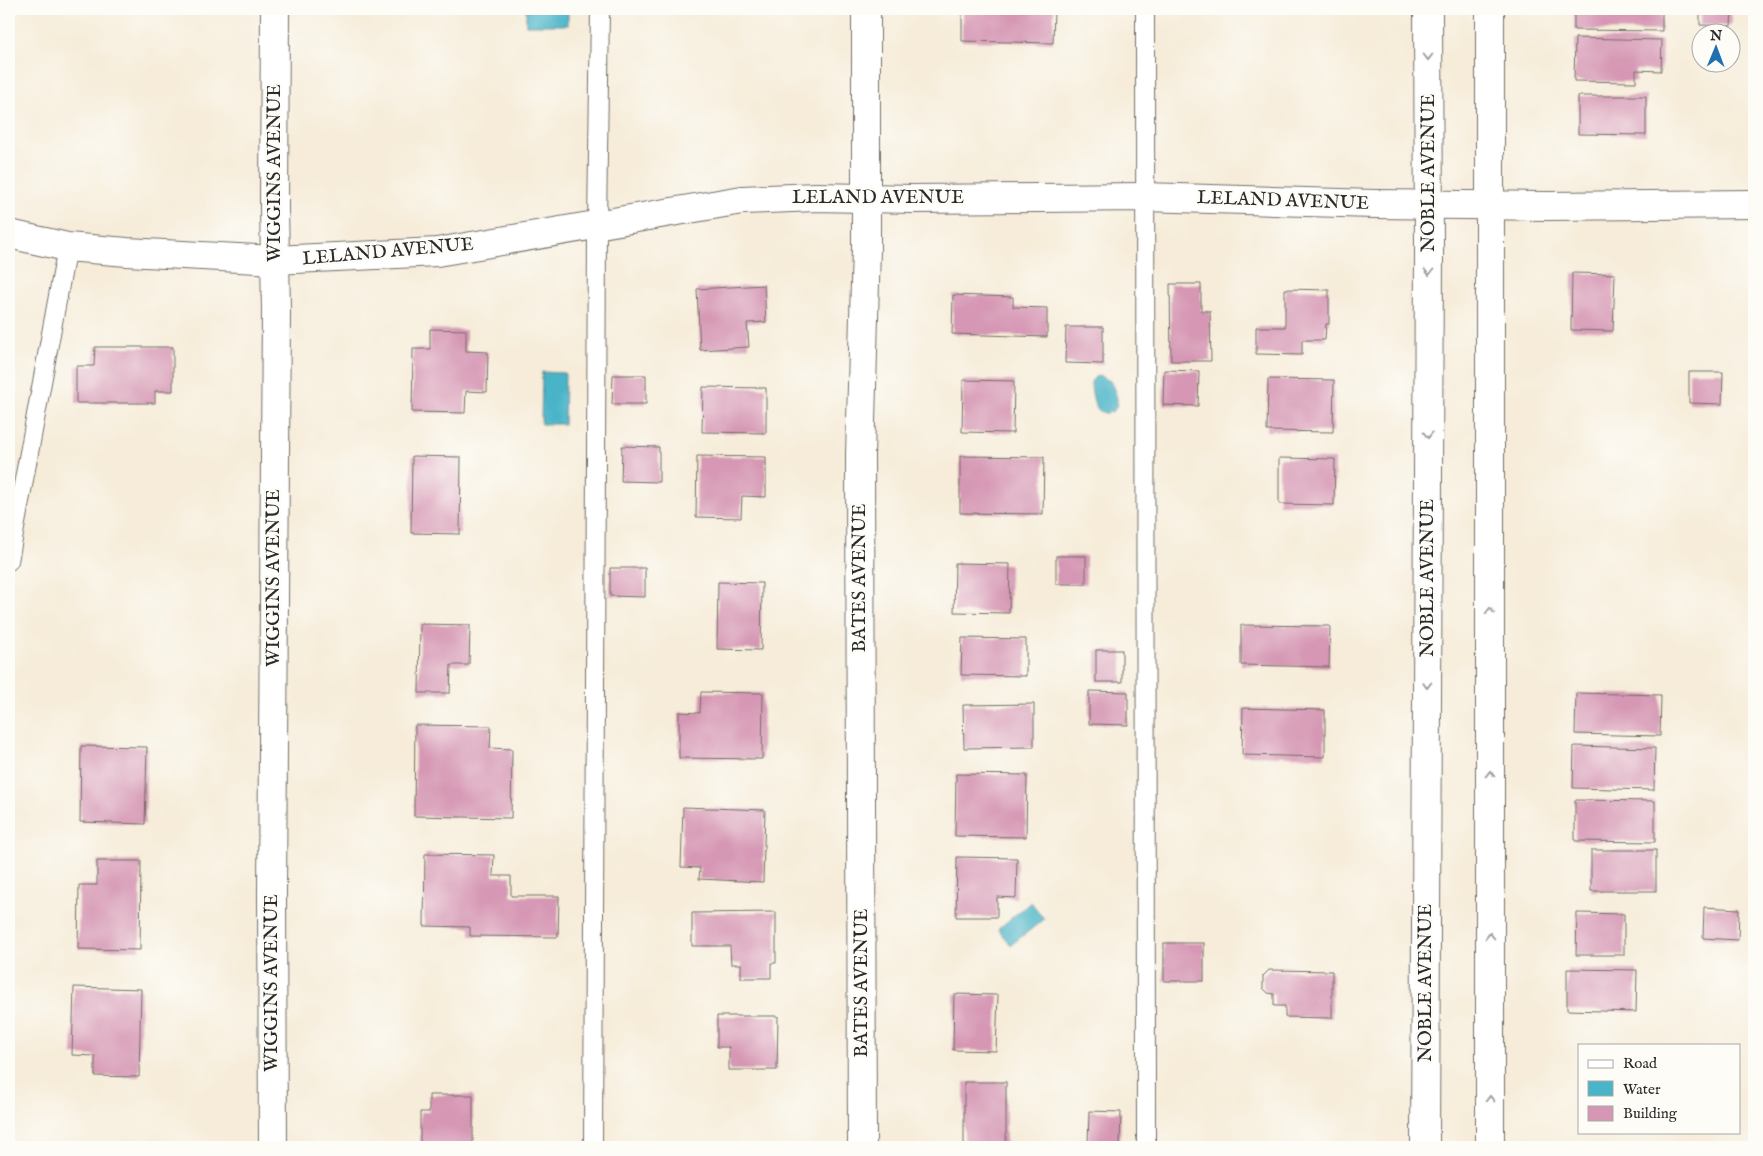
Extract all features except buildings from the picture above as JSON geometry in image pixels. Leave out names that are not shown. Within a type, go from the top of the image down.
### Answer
[{"type":"street","name":"WIGGINS AVENUE","points":[[273,1147],[272,893],[276,9]]},
{"type":"street","name":"BATES AVENUE","points":[[862,1147],[860,455],[866,197],[866,9]]},
{"type":"street","name":"NOBLE AVENUE","points":[[1425,1147],[1429,204],[1428,9]]},
{"type":"street","points":[[1490,9],[1490,1147]]},
{"type":"street","name":"LELAND AVENUE","points":[[9,234],[67,247],[275,260],[437,252],[742,200],[816,196],[913,199],[1144,197],[1375,204],[1489,205],[1754,204]]},
{"type":"lane","points":[[593,1147],[597,225],[600,9]]},
{"type":"lane","points":[[1145,9],[1146,1147]]},
{"type":"lane","points":[[9,561],[67,247]]},
{"type":"water","points":[[526,9],[568,9],[568,25],[526,25]]},
{"type":"water","points":[[542,372],[565,373],[564,424],[541,424]]},
{"type":"water","points":[[1100,376],[1110,381],[1116,395],[1115,409],[1109,413],[1100,411],[1093,399],[1091,382],[1095,377]]},
{"type":"water","points":[[1031,902],[1044,919],[1011,945],[998,929]]}]
